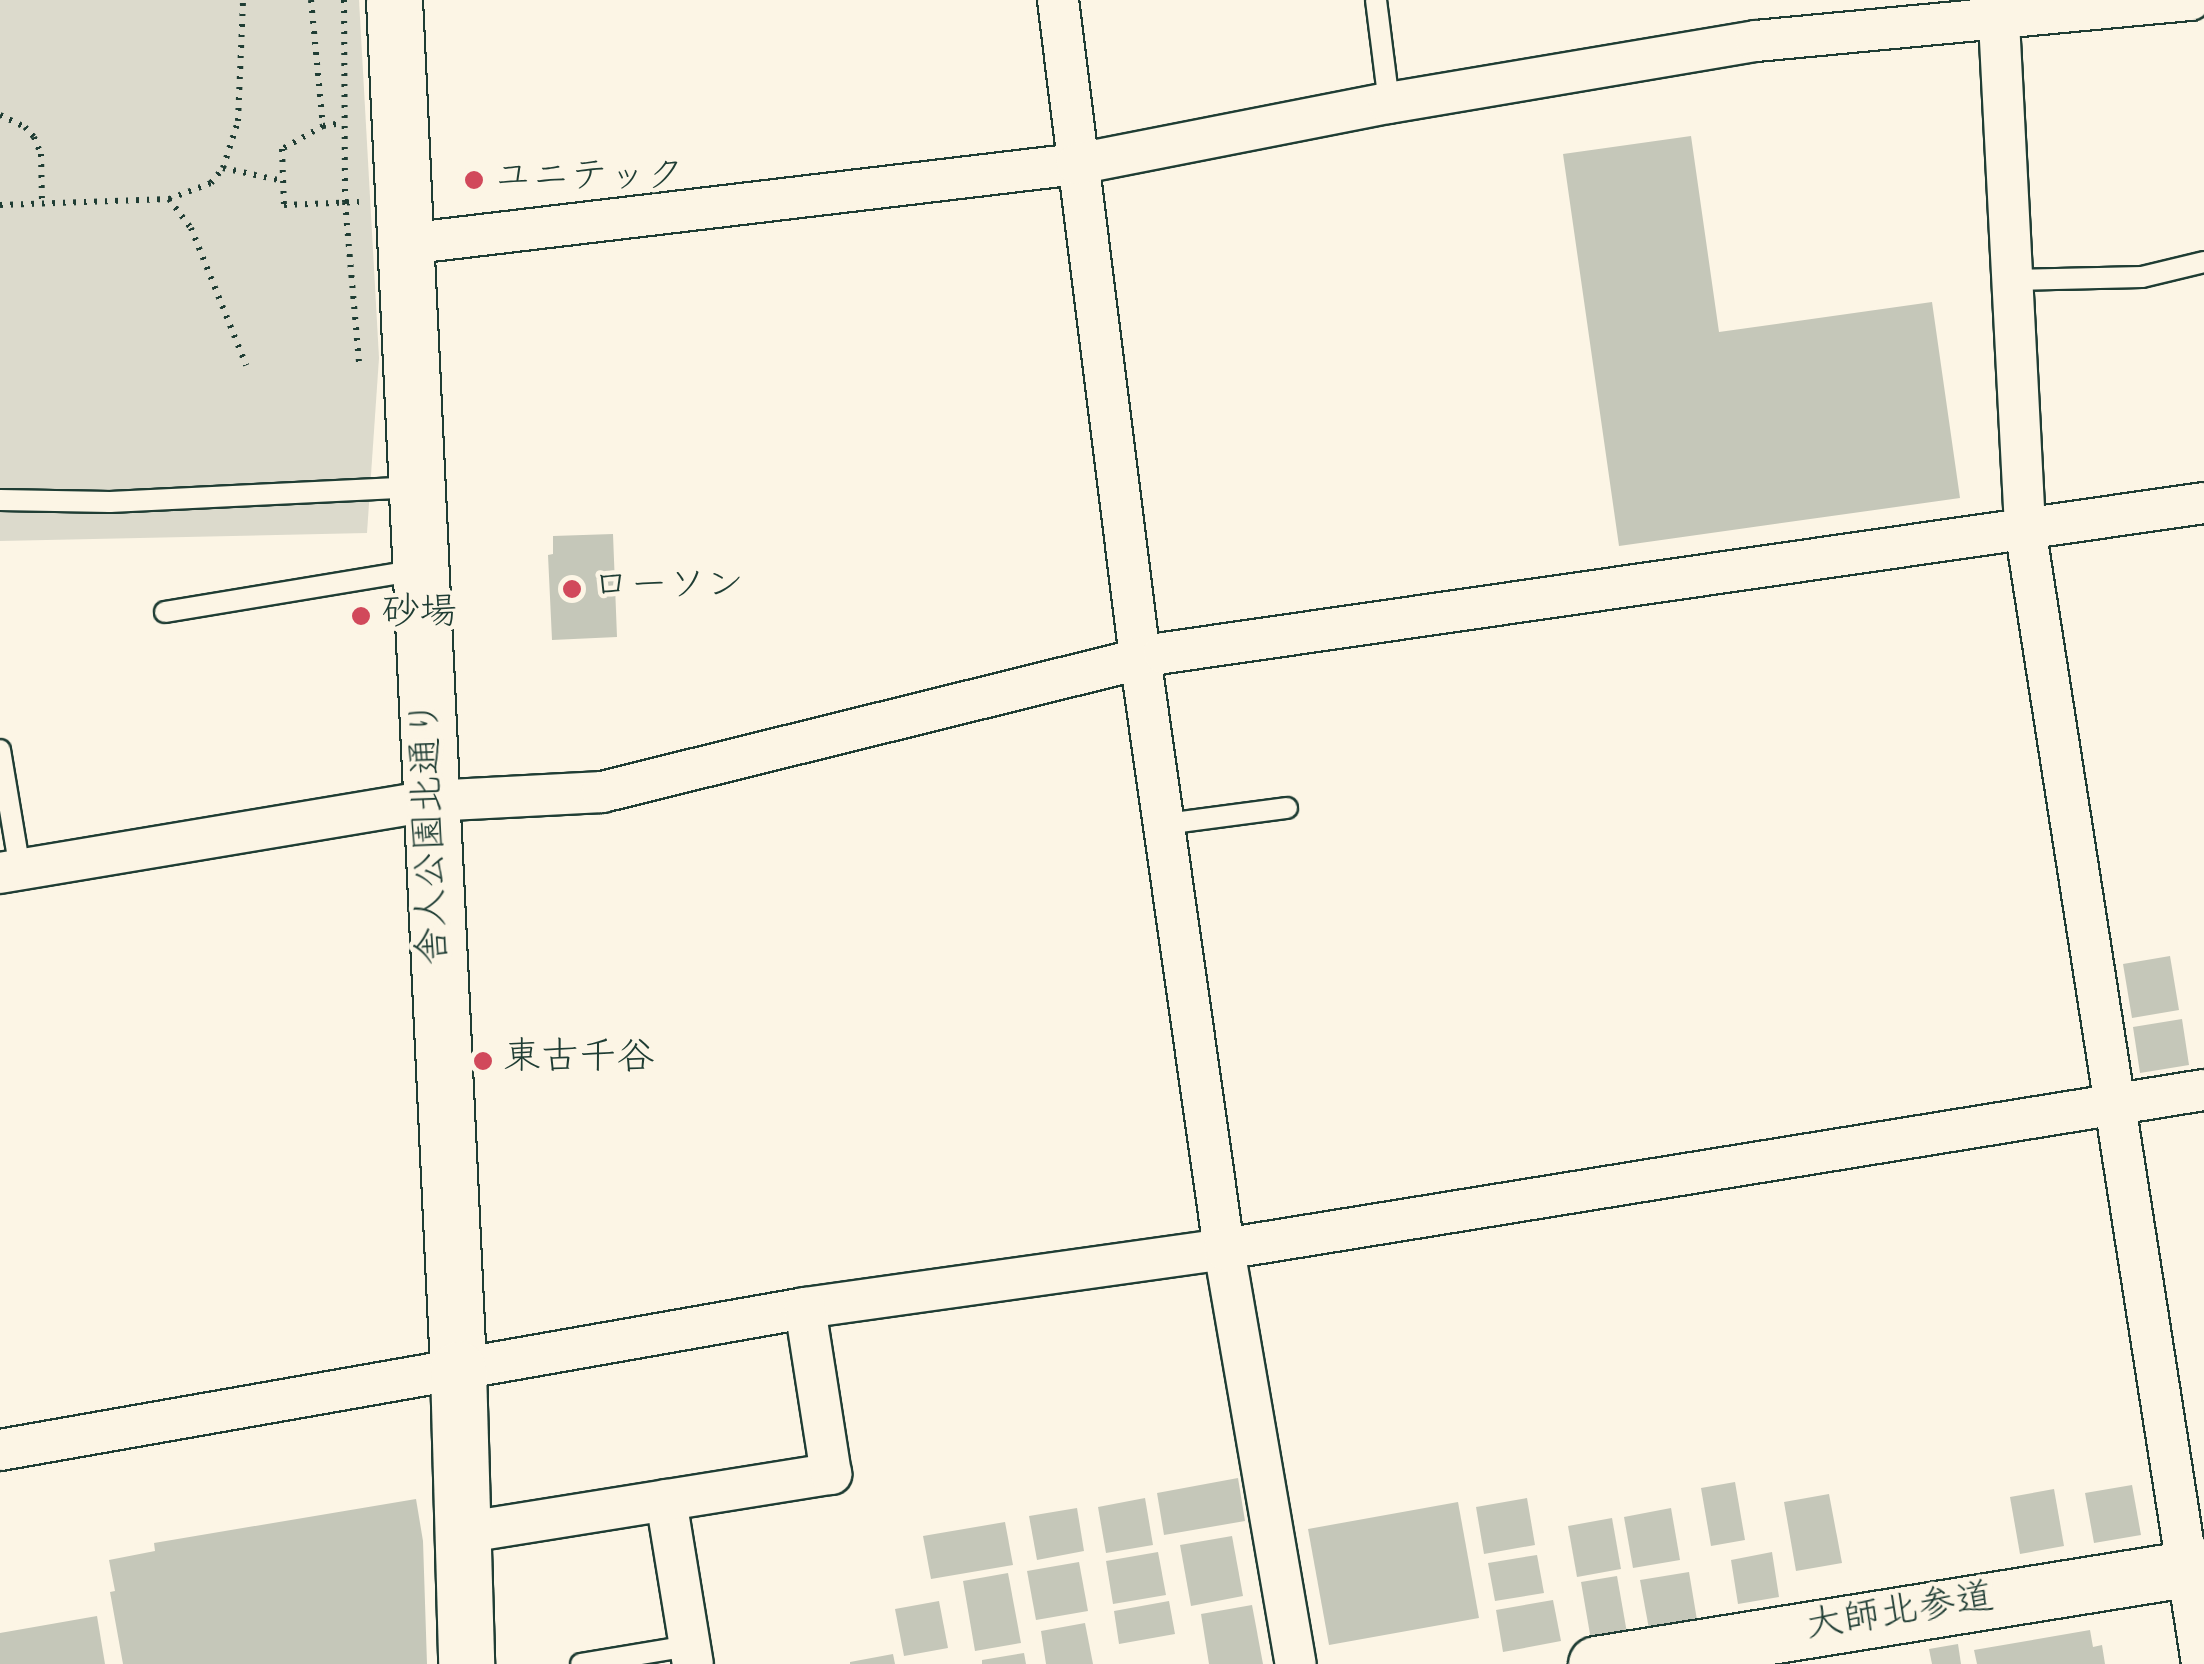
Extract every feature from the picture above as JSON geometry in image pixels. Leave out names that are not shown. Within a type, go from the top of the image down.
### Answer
[{"type":"street","name":"舎人公園北通り","points":[[394,0],[458,1370],[466,1664]]},
{"type":"street","points":[[1058,0],[1140,657],[1224,1248],[1296,1664]]},
{"type":"street","points":[[406,244],[1077,164],[1389,103],[1756,41],[1994,10],[2190,0]]},
{"type":"street","points":[[1994,10],[2014,280],[2025,528],[2112,1105],[2195,1567],[2202,1664]]},
{"type":"street","points":[[10,871],[431,801],[602,792],[1140,657],[2204,503]]},
{"type":"street","points":[[0,1450],[805,1308],[1224,1248],[2204,1090]]},
{"type":"street","points":[[461,1533],[831,1474],[805,1308]]},
{"type":"street","points":[[666,1500],[691,1655]]},
{"type":"street","name":"大師北参道","points":[[1596,1664],[2195,1567]]},
{"type":"lane","points":[[1376,0],[1389,103]]},
{"type":"lane","points":[[2014,280],[2142,277],[2204,262]]},
{"type":"lane","points":[[0,500],[110,502],[419,486]]},
{"type":"lane","points":[[165,612],[422,570]]},
{"type":"lane","points":[[0,750],[10,871]]},
{"type":"lane","points":[[1165,824],[1287,808]]},
{"type":"lane","points":[[581,1664],[691,1655]]},
{"type":"path","points":[[0,205],[169,199],[211,182],[223,168],[238,121],[243,0]]},
{"type":"path","points":[[311,0],[324,126]]},
{"type":"path","points":[[344,0],[344,202],[359,363]]},
{"type":"path","points":[[0,115],[25,126],[34,137],[41,154],[42,202]]},
{"type":"path","points":[[342,123],[324,126],[282,149],[284,205],[367,202]]},
{"type":"path","points":[[223,168],[283,182]]},
{"type":"path","points":[[169,199],[191,228],[246,365]]},
{"type":"shaded area","points":[[0,0],[359,0],[379,358],[367,533],[0,541]]},
{"type":"building","points":[[1691,136],[1719,332],[1932,302],[1960,498],[1619,546],[1563,154]]},
{"type":"building","points":[[613,534],[617,637],[552,640],[548,555],[553,554],[553,536]]},
{"type":"building","points":[[2170,956],[2179,1010],[2132,1018],[2123,964]]},
{"type":"building","points":[[2182,1019],[2189,1065],[2140,1073],[2133,1027]]},
{"type":"building","points":[[1238,1478],[1245,1521],[1164,1535],[1157,1493]]},
{"type":"building","points":[[1735,1482],[1745,1540],[1711,1546],[1701,1488]]},
{"type":"building","points":[[2132,1485],[2141,1535],[2094,1543],[2085,1493]]},
{"type":"building","points":[[2054,1489],[2064,1546],[2020,1554],[2010,1497]]},
{"type":"building","points":[[1829,1494],[1842,1563],[1796,1571],[1784,1502]]},
{"type":"building","points":[[1145,1498],[1153,1545],[1106,1553],[1098,1507]]},
{"type":"building","points":[[1527,1498],[1535,1545],[1484,1554],[1476,1507]]},
{"type":"building","points":[[416,1499],[423,1541],[427,1664],[123,1664],[110,1592],[115,1591],[109,1560],[155,1551],[154,1543]]},
{"type":"building","points":[[1458,1502],[1479,1618],[1329,1645],[1308,1529]]},
{"type":"building","points":[[1077,1508],[1084,1551],[1037,1560],[1029,1516]]},
{"type":"building","points":[[1671,1508],[1680,1560],[1633,1568],[1624,1517]]},
{"type":"building","points":[[1612,1518],[1621,1569],[1577,1577],[1568,1526]]},
{"type":"building","points":[[1005,1522],[1013,1565],[931,1579],[923,1536]]},
{"type":"building","points":[[1232,1536],[1243,1596],[1191,1606],[1180,1545]]},
{"type":"building","points":[[1158,1552],[1166,1595],[1113,1604],[1106,1561]]},
{"type":"building","points":[[1772,1552],[1779,1597],[1738,1604],[1731,1560]]},
{"type":"building","points":[[1537,1555],[1544,1593],[1495,1601],[1488,1563]]},
{"type":"building","points":[[1079,1562],[1088,1611],[1036,1620],[1027,1571]]},
{"type":"building","points":[[1689,1572],[1697,1620],[1649,1629],[1640,1580]]},
{"type":"building","points":[[1008,1573],[1021,1643],[975,1651],[963,1581]]},
{"type":"building","points":[[1617,1576],[1627,1633],[1591,1640],[1581,1582]]},
{"type":"building","points":[[1553,1600],[1561,1641],[1503,1652],[1496,1610]]},
{"type":"building","points":[[939,1601],[948,1648],[904,1656],[895,1609]]},
{"type":"building","points":[[1169,1601],[1175,1634],[1119,1644],[1114,1611]]},
{"type":"building","points":[[1252,1605],[1263,1664],[1209,1664],[1201,1614]]},
{"type":"building","points":[[97,1616],[105,1664],[0,1664],[0,1633]]},
{"type":"building","points":[[1085,1623],[1093,1664],[1046,1664],[1041,1631]]},
{"type":"building","points":[[2090,1630],[2093,1647],[2102,1645],[2105,1664],[1977,1664],[1974,1650]]},
{"type":"building","points":[[1958,1644],[1961,1664],[1932,1664],[1929,1649]]},
{"type":"building","points":[[1024,1653],[1026,1664],[982,1664],[982,1660]]},
{"type":"building","points":[[893,1654],[895,1664],[850,1664],[850,1662]]},
{"type":"place","name":"ユニテック","points":[[474,180]]},
{"type":"place","name":"ローソン","points":[[572,589]]},
{"type":"place","name":"砂場","points":[[361,616]]},
{"type":"place","name":"東古千谷","points":[[483,1061]]}]
